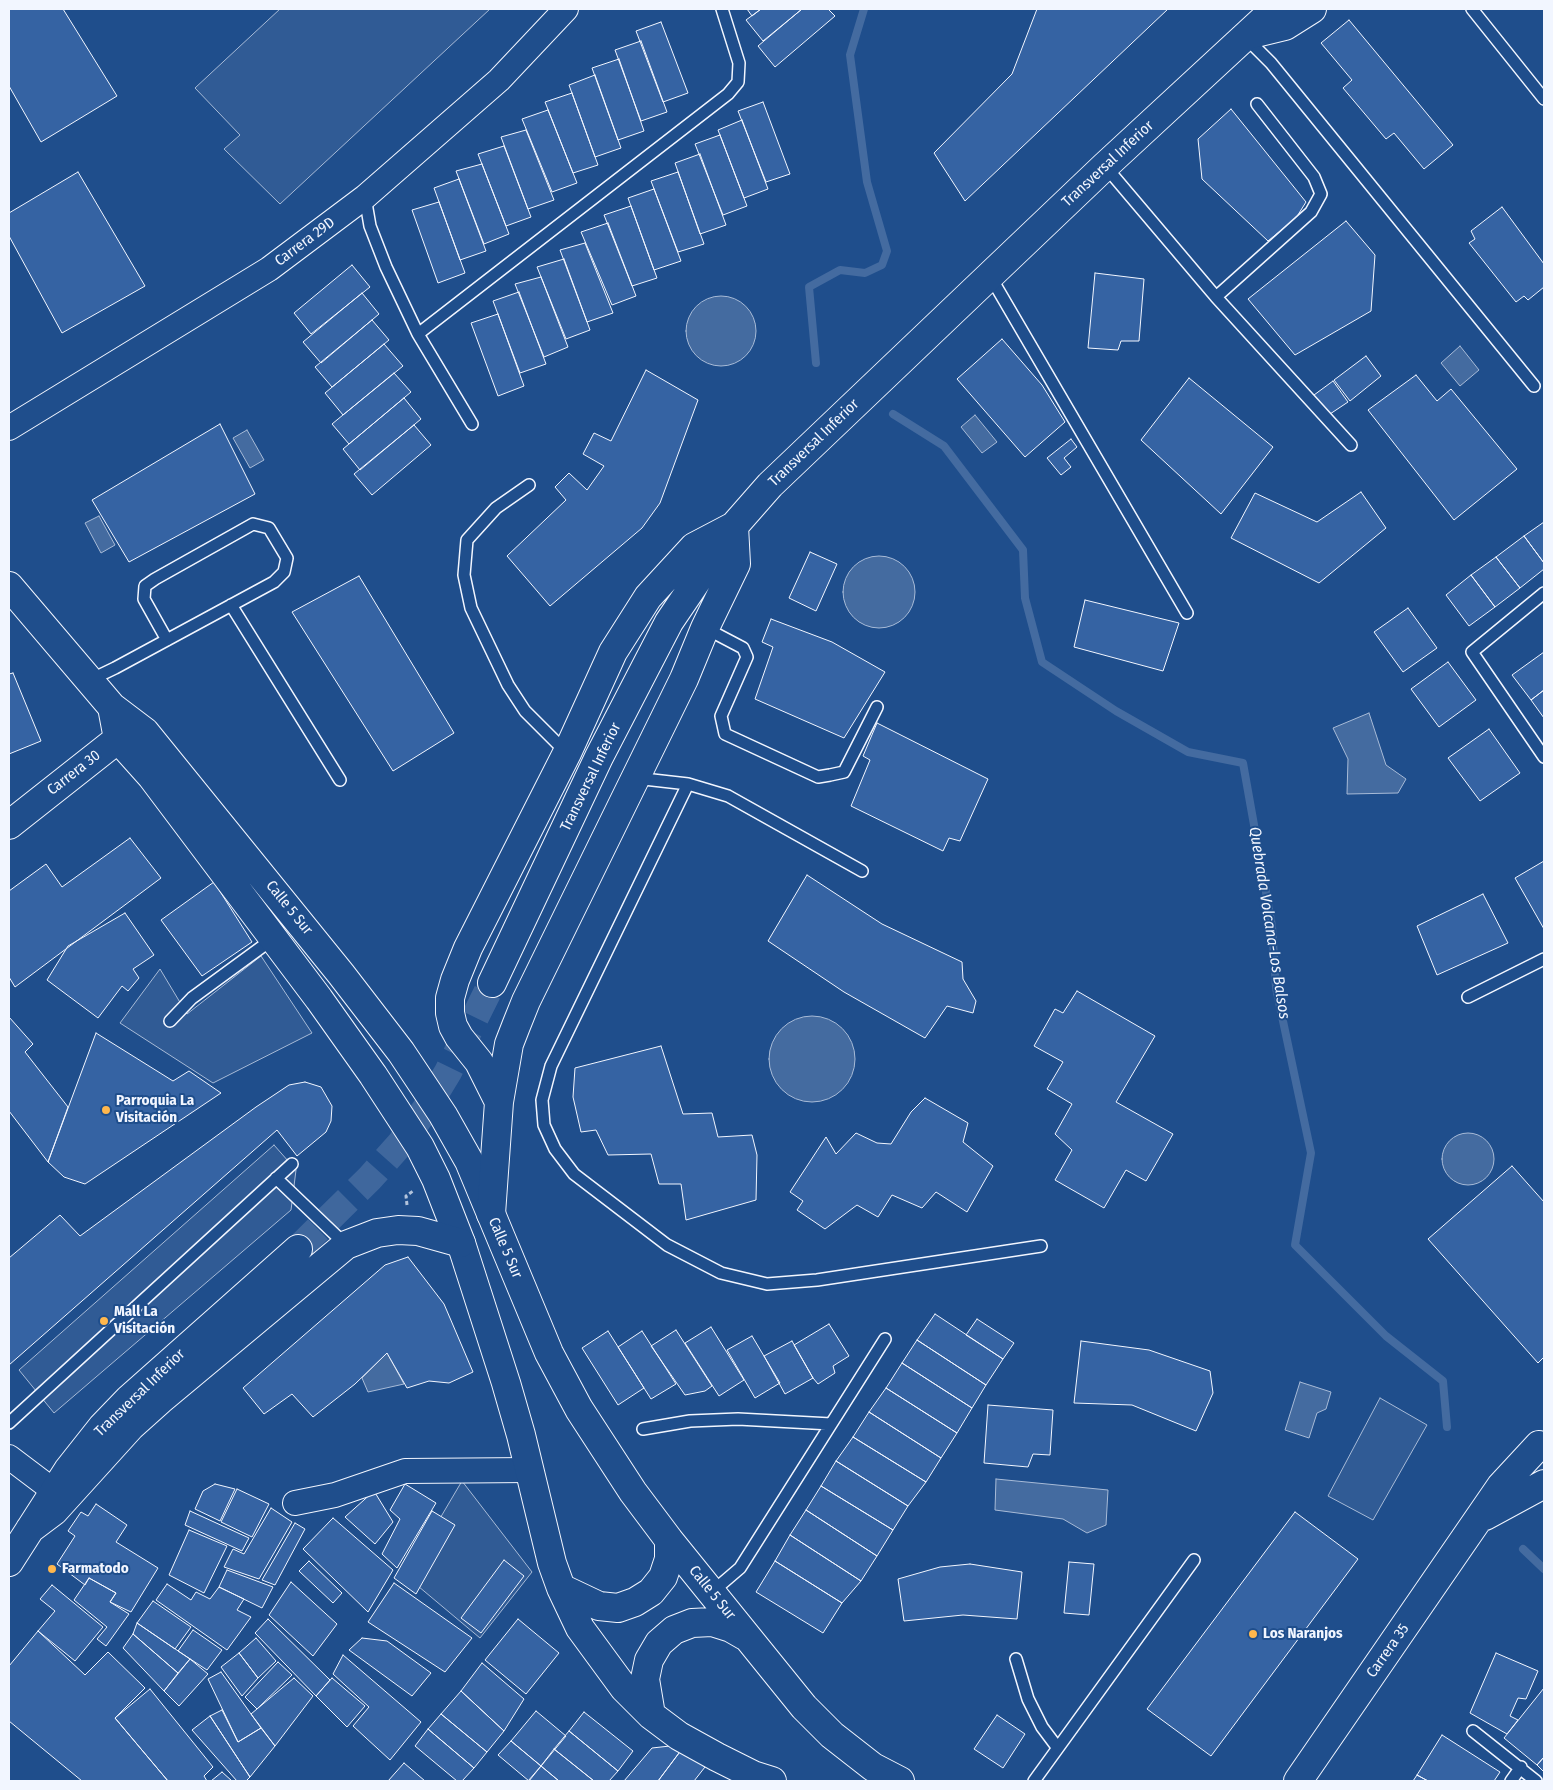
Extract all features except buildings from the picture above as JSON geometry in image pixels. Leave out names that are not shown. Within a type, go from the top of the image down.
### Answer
[{"type":"street","name":"Carrera 29D","points":[[9,428],[268,269],[365,197],[499,80],[566,9]]},
{"type":"street","points":[[1244,36],[1252,9]]},
{"type":"street","name":"Transversal Inferior","points":[[492,983],[599,757],[665,631],[734,526],[770,485],[1105,166],[1275,9]]},
{"type":"street","points":[[1244,36],[1285,26],[1312,9]]},
{"type":"street","points":[[491,1214],[499,1102],[509,1044],[526,1001],[684,678],[705,628],[736,564],[734,526],[694,547],[648,597],[613,652],[567,753],[468,948],[450,998],[450,1013],[453,1026],[459,1037],[479,1062],[499,1102]]},
{"type":"street","name":"Calle 5 Sur","points":[[9,586],[112,706],[145,732],[335,966],[401,1052],[443,1115],[469,1161],[548,1352],[579,1409],[633,1492],[797,1700],[832,1735],[873,1767],[900,1781]]},
{"type":"street","points":[[112,706],[118,739]]},
{"type":"street","name":"Carrera 30","points":[[9,825],[118,739],[145,732]]},
{"type":"street","name":"Calle 5 Sur","points":[[118,739],[152,777],[274,938],[373,1075],[420,1146],[436,1178],[460,1243],[508,1391],[552,1563],[561,1588],[580,1628],[601,1660],[624,1688],[652,1715],[679,1736],[717,1757],[753,1775],[772,1781]]},
{"type":"street","points":[[30,1529],[54,1511],[112,1446],[145,1413],[346,1245],[377,1233],[398,1230],[418,1231],[460,1243]]},
{"type":"street","name":"Transversal Inferior","points":[[9,1562],[54,1491],[96,1434],[129,1399],[298,1249]]},
{"type":"street","name":"Carrera 35","points":[[1298,1781],[1501,1486],[1543,1449]]},
{"type":"street","points":[[9,1457],[54,1491]]},
{"type":"street","points":[[295,1503],[335,1495],[405,1471],[529,1470]]},
{"type":"street","name":"Carrera 35","points":[[1477,1521],[1544,1484]]},
{"type":"street","points":[[561,1588],[599,1606],[618,1608],[635,1602],[651,1592],[663,1577],[669,1559],[669,1540]]},
{"type":"street","points":[[652,1715],[645,1679],[649,1660],[659,1643],[674,1630],[692,1623],[712,1622],[747,1636]]},
{"type":"lane","points":[[418,334],[728,94],[738,82],[739,63],[722,9]]},
{"type":"lane","points":[[1472,9],[1544,99]]},
{"type":"lane","points":[[1244,36],[1271,63],[1534,386]]},
{"type":"lane","points":[[1216,297],[1311,212],[1321,194],[1314,177],[1258,104]]},
{"type":"lane","points":[[1105,166],[1216,297],[1351,445]]},
{"type":"lane","points":[[365,197],[370,226],[386,267],[418,334],[472,424]]},
{"type":"lane","points":[[990,276],[1187,613]]},
{"type":"lane","points":[[528,485],[496,508],[467,540],[464,575],[471,608],[508,685],[526,711],[567,753]]},
{"type":"lane","points":[[88,680],[167,640],[274,582],[284,572],[287,558],[269,528],[253,524],[145,586],[144,598],[167,640]]},
{"type":"lane","points":[[1544,593],[1472,652],[1544,757]]},
{"type":"lane","points":[[231,605],[340,780]]},
{"type":"lane","points":[[705,628],[743,648],[747,657],[721,716],[725,734],[767,754],[818,777],[844,772],[878,707]]},
{"type":"lane","points":[[635,778],[688,784],[728,796],[862,871]]},
{"type":"lane","points":[[688,784],[551,1066],[542,1100],[544,1124],[555,1149],[569,1168],[601,1196],[667,1245],[720,1273],[767,1284],[817,1280],[1040,1246]]},
{"type":"lane","points":[[170,1021],[192,998],[274,938]]},
{"type":"lane","points":[[1468,997],[1544,959]]},
{"type":"lane","points":[[9,1423],[292,1164]]},
{"type":"lane","points":[[276,1178],[346,1245]]},
{"type":"lane","points":[[712,1592],[740,1568],[885,1339]]},
{"type":"lane","points":[[642,1429],[690,1421],[738,1419],[830,1424]]},
{"type":"lane","points":[[1034,1781],[1194,1560]]},
{"type":"lane","points":[[1016,1659],[1028,1699],[1042,1727],[1057,1747]]},
{"type":"lane","points":[[1473,1731],[1536,1781]]},
{"type":"lane","points":[[1511,1781],[1521,1768]]},
{"type":"shaded area","points":[[280,9],[490,9],[280,204],[224,149],[240,135],[195,88]]},
{"type":"shaded area","points":[[714,296],[728,296],[741,302],[750,311],[756,324],[754,344],[746,356],[728,366],[714,366],[701,360],[692,351],[686,338],[686,324],[692,311],[701,302]]},
{"type":"shaded area","points":[[1460,346],[1479,370],[1460,386],[1441,363]]},
{"type":"shaded area","points":[[975,415],[997,442],[982,453],[961,427]]},
{"type":"shaded area","points":[[247,430],[264,460],[250,468],[233,438]]},
{"type":"shaded area","points":[[99,516],[115,545],[101,553],[85,523]]},
{"type":"shaded area","points":[[879,556],[899,562],[909,572],[915,592],[909,612],[899,622],[879,628],[859,622],[849,612],[843,592],[849,572],[859,562]]},
{"type":"shaded area","points":[[1369,713],[1386,765],[1406,779],[1398,793],[1347,794],[1348,759],[1333,728]]},
{"type":"shaded area","points":[[261,956],[312,1033],[213,1083],[120,1023],[160,969],[187,1014]]},
{"type":"shaded area","points":[[804,1016],[820,1016],[829,1019],[843,1028],[852,1042],[855,1059],[852,1076],[843,1090],[829,1099],[820,1102],[804,1102],[788,1095],[776,1083],[769,1067],[769,1051],[776,1035],[788,1023]]},
{"type":"shaded area","points":[[1463,1133],[1473,1133],[1487,1140],[1494,1154],[1494,1164],[1487,1178],[1473,1185],[1463,1185],[1453,1181],[1446,1174],[1442,1164],[1442,1154],[1446,1144],[1453,1137]]},
{"type":"shaded area","points":[[274,1145],[296,1170],[291,1210],[54,1413],[19,1370]]},
{"type":"shaded area","points":[[387,1353],[404,1384],[368,1392],[362,1378]]},
{"type":"shaded area","points":[[1300,1382],[1331,1392],[1326,1409],[1317,1413],[1309,1438],[1285,1430]]},
{"type":"shaded area","points":[[1380,1398],[1427,1425],[1373,1520],[1328,1496]]},
{"type":"shaded area","points":[[996,1479],[1108,1490],[1106,1525],[1087,1533],[1063,1519],[995,1510]]},
{"type":"shaded area","points":[[462,1481],[532,1572],[480,1638],[406,1576]]},
{"type":"waterway","name":"Quebrada Volcana-Los Balsos","points":[[816,363],[809,287],[840,270],[865,273],[882,265],[887,251],[867,182],[850,55],[864,9]]},
{"type":"waterway","name":"Quebrada Volcana-Los Balsos","points":[[893,414],[944,446],[1023,550],[1025,598],[1042,662],[1116,711],[1188,752],[1243,763],[1272,926],[1276,988],[1311,1153],[1295,1245],[1386,1336],[1443,1381],[1447,1427]]},
{"type":"waterway","name":"Quebrada Volcana-Los Balsos","points":[[1523,1549],[1544,1569]]},
{"type":"tunnel","points":[[298,1249],[370,1178],[401,1143],[425,1110],[448,1072],[492,983]]},
{"type":"place","name":"Parroquia La Visitación","points":[[106,1110]]},
{"type":"place","name":"Mall La Visitación","points":[[104,1321]]},
{"type":"place","name":"Farmatodo","points":[[52,1569]]},
{"type":"place","name":"Los Naranjos","points":[[1253,1634]]}]
